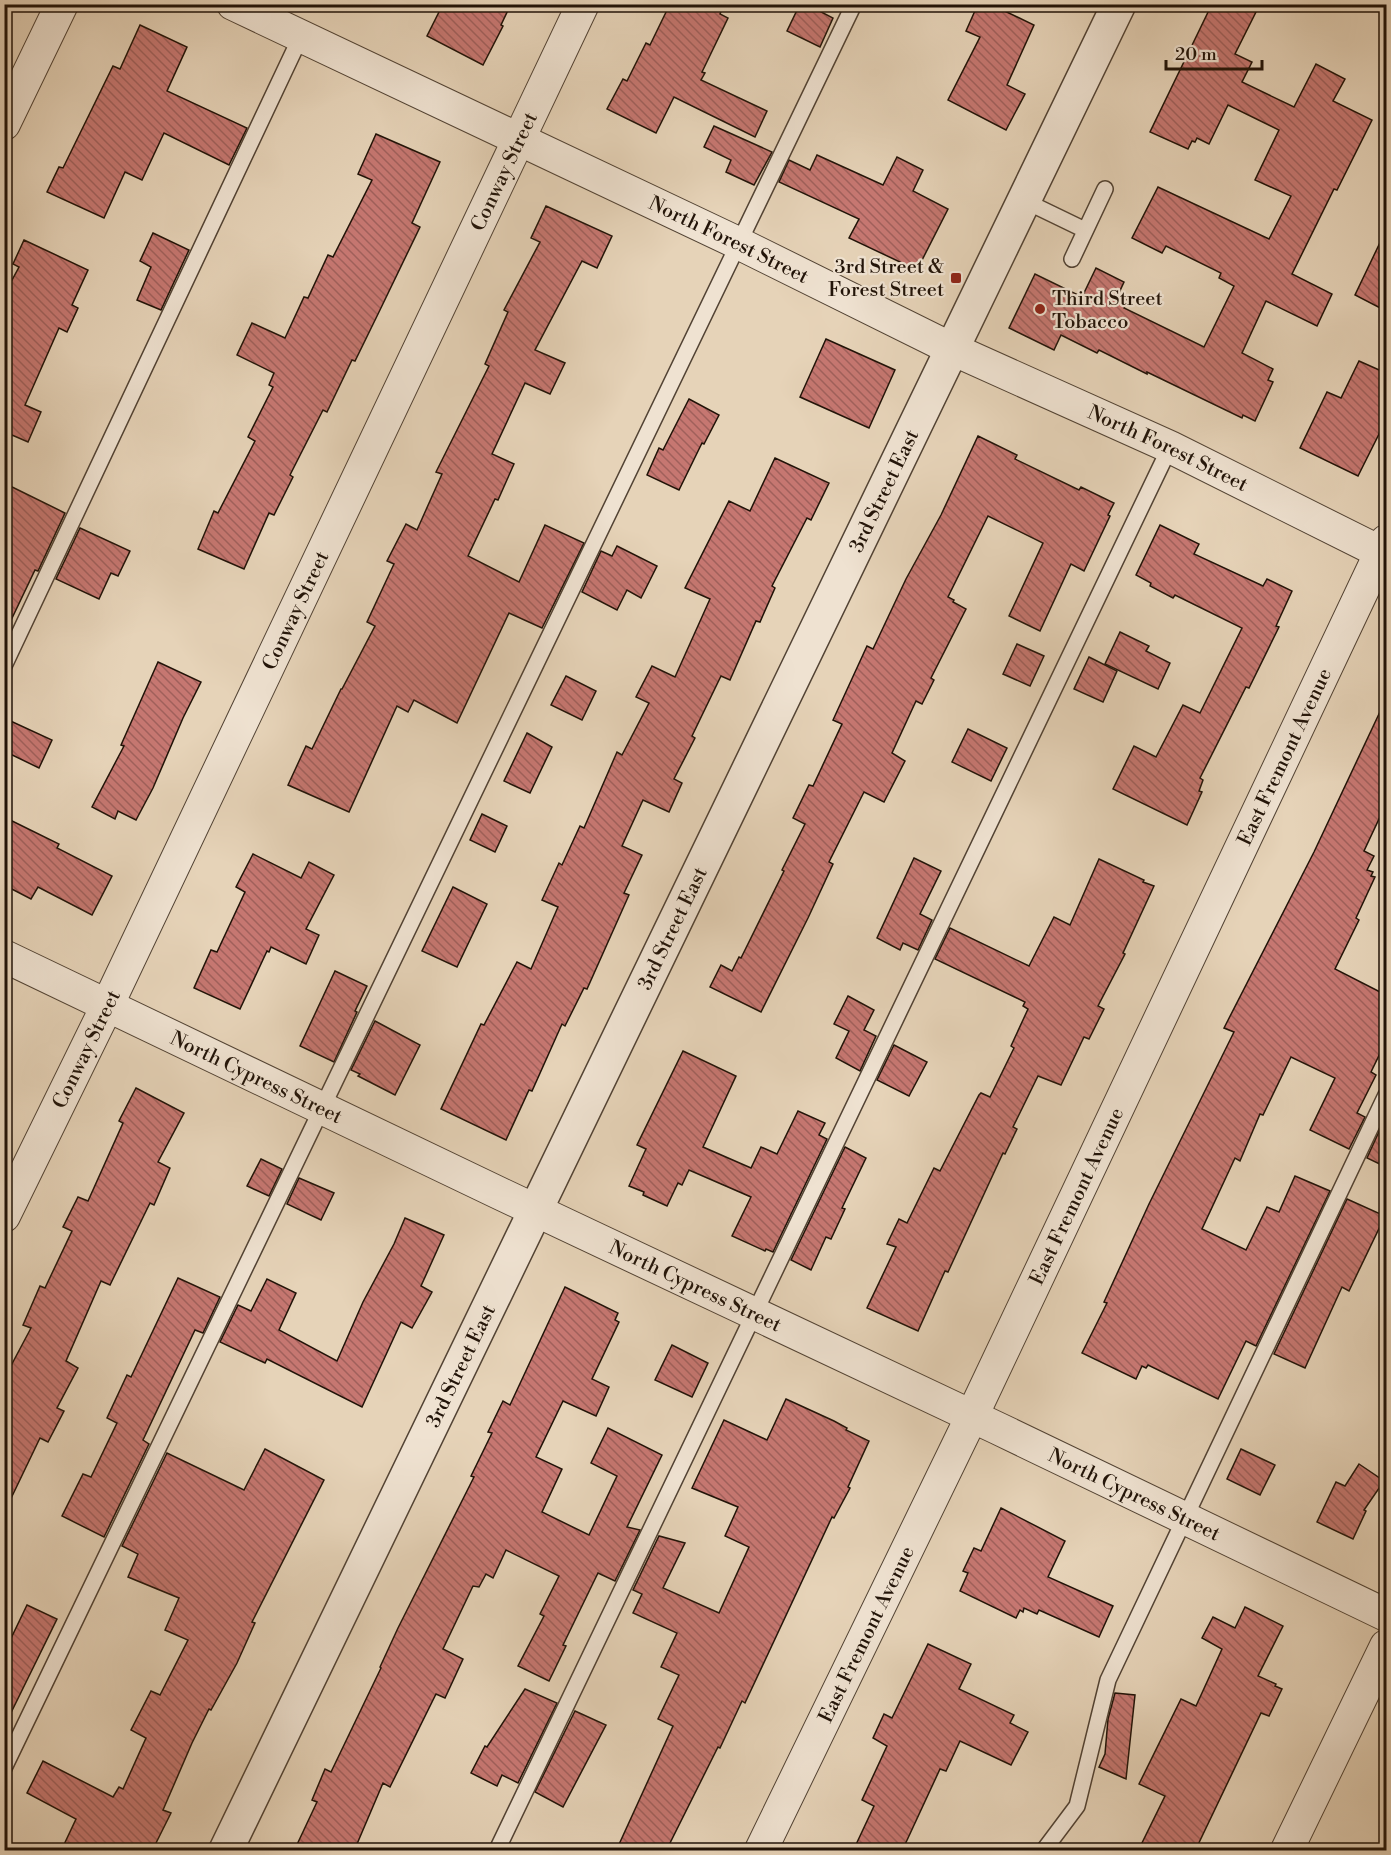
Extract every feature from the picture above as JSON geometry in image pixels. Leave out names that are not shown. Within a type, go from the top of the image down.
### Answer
[{"type":"street","points":[[4,124],[62,4]]},
{"type":"street","name":"North Forest Street","points":[[233,4],[738,243],[952,349],[1170,447],[1385,549]]},
{"type":"street","name":"Conway Street","points":[[4,1216],[108,1004],[583,4]]},
{"type":"street","name":"3rd Street East","points":[[226,1851],[1119,4]]},
{"type":"street","name":"East Fremont Avenue","points":[[761,1851],[972,1416],[1385,549]]},
{"type":"street","name":"North Cypress Street","points":[[4,956],[1386,1615]]},
{"type":"street","points":[[1287,1851],[1386,1646]]},
{"type":"lane","points":[[4,1768],[854,4]]},
{"type":"lane","points":[[4,666],[301,36]]},
{"type":"lane","points":[[1072,259],[1105,189]]},
{"type":"lane","points":[[1025,201],[1085,230]]},
{"type":"lane","points":[[497,1851],[1170,447]]},
{"type":"lane","points":[[1044,1851],[1077,1806],[1108,1680],[1386,1095]]},
{"type":"building","points":[[443,4],[511,4],[501,25],[503,26],[483,65],[427,36]]},
{"type":"building","points":[[670,4],[724,4],[720,14],[728,18],[702,72],[705,73],[701,80],[767,111],[755,137],[674,97],[656,133],[607,109],[623,79],[627,81],[646,43],[650,45]]},
{"type":"building","points":[[800,4],[806,4],[833,18],[820,47],[787,31]]},
{"type":"building","points":[[978,4],[990,4],[1034,25],[1007,85],[1025,94],[1006,130],[948,100],[980,37],[966,31]]},
{"type":"building","points":[[1212,4],[1260,4],[1235,54],[1252,62],[1242,82],[1294,107],[1316,64],[1345,79],[1333,101],[1372,120],[1337,190],[1334,189],[1292,274],[1332,294],[1317,326],[1266,301],[1242,353],[1273,369],[1268,380],[1273,382],[1255,421],[1243,415],[1242,418],[1147,372],[1147,374],[1099,350],[1097,353],[1061,335],[1054,350],[1009,328],[1035,274],[1082,297],[1096,268],[1124,282],[1118,295],[1128,300],[1124,308],[1204,347],[1234,286],[1219,278],[1221,273],[1166,246],[1162,253],[1132,238],[1158,187],[1269,239],[1291,196],[1255,180],[1279,130],[1228,105],[1209,144],[1197,138],[1195,142],[1192,141],[1188,149],[1150,132]]},
{"type":"building","points":[[140,25],[187,47],[167,91],[247,128],[229,165],[164,133],[142,180],[125,172],[104,218],[47,192],[59,167],[63,168],[113,66],[120,69]]},
{"type":"building","points":[[714,126],[772,152],[754,185],[726,172],[731,160],[704,147]]},
{"type":"building","points":[[376,134],[440,162],[412,223],[420,227],[355,361],[352,360],[327,412],[323,410],[290,475],[293,477],[274,515],[269,513],[244,569],[198,549],[214,511],[218,513],[255,441],[248,437],[273,387],[269,385],[274,373],[237,355],[252,323],[285,338],[304,297],[308,298],[328,255],[333,257],[372,180],[358,174]]},
{"type":"building","points":[[817,155],[883,185],[897,157],[923,170],[913,191],[948,209],[917,270],[849,238],[859,219],[779,182],[789,160],[810,170]]},
{"type":"building","points":[[546,206],[612,236],[597,268],[582,261],[535,350],[565,363],[550,394],[525,383],[492,454],[514,464],[468,556],[519,582],[545,525],[584,543],[542,628],[509,613],[457,723],[414,700],[408,712],[397,706],[349,812],[288,785],[306,746],[312,749],[375,626],[367,622],[394,564],[387,561],[406,524],[417,530],[442,474],[436,472],[489,366],[485,364],[508,312],[504,310],[540,242],[531,238]]},
{"type":"building","points":[[1386,230],[1386,311],[1355,295]]},
{"type":"building","points":[[153,233],[189,250],[161,310],[137,300],[151,267],[140,261]]},
{"type":"building","points":[[24,240],[88,270],[72,305],[78,308],[67,332],[59,328],[25,405],[41,412],[28,442],[12,435],[4,452],[4,295],[19,267],[13,264]]},
{"type":"building","points":[[826,339],[895,370],[869,428],[800,397]]},
{"type":"building","points":[[1359,361],[1386,373],[1386,420],[1358,476],[1300,448],[1327,392],[1341,398]]},
{"type":"building","points":[[689,399],[719,415],[704,444],[702,443],[679,490],[647,475],[659,448],[663,450]]},
{"type":"building","points":[[978,436],[1017,455],[1015,459],[1079,490],[1081,487],[1114,503],[1108,515],[1110,516],[1084,571],[1071,564],[1040,631],[1009,616],[1043,543],[988,516],[948,597],[966,609],[931,678],[934,680],[922,704],[916,701],[892,753],[905,761],[884,802],[864,792],[829,862],[833,864],[808,918],[761,1012],[710,987],[721,965],[732,971],[739,957],[741,958],[784,871],[782,870],[805,824],[793,818],[809,785],[813,786],[842,724],[833,720],[867,646],[873,649]]},
{"type":"building","points":[[775,458],[829,483],[811,520],[807,518],[772,586],[775,588],[760,622],[756,621],[730,680],[721,676],[692,736],[695,738],[674,779],[682,783],[669,812],[643,800],[622,846],[642,855],[624,893],[629,895],[587,989],[584,988],[565,1026],[562,1024],[532,1091],[529,1090],[506,1140],[441,1109],[481,1024],[484,1025],[517,962],[531,969],[558,907],[542,900],[559,863],[562,865],[580,826],[584,828],[617,752],[622,755],[649,703],[636,697],[652,666],[675,677],[710,599],[685,588],[729,501],[750,511]]},
{"type":"building","points":[[4,483],[65,513],[4,635]]},
{"type":"building","points":[[1160,525],[1199,544],[1194,554],[1263,586],[1267,579],[1292,591],[1276,626],[1279,627],[1249,688],[1246,687],[1200,778],[1203,780],[1199,791],[1202,792],[1187,825],[1113,789],[1134,746],[1156,757],[1183,705],[1200,713],[1242,628],[1175,595],[1173,598],[1150,586],[1151,583],[1136,575]]},
{"type":"building","points":[[80,528],[130,551],[118,576],[111,573],[99,599],[56,579]]},
{"type":"building","points":[[617,546],[657,566],[641,598],[627,590],[617,610],[582,592],[601,551],[612,556]]},
{"type":"building","points":[[1120,632],[1149,646],[1146,651],[1170,663],[1158,689],[1105,664]]},
{"type":"building","points":[[1017,644],[1044,656],[1030,686],[1003,674]]},
{"type":"building","points":[[1089,657],[1117,671],[1103,702],[1074,689]]},
{"type":"building","points":[[158,662],[201,682],[136,820],[118,811],[115,819],[92,807],[124,746],[121,745]]},
{"type":"building","points":[[566,676],[596,691],[582,720],[551,705]]},
{"type":"building","points":[[1386,699],[1386,804],[1364,851],[1374,856],[1367,870],[1373,872],[1371,876],[1375,877],[1356,918],[1359,920],[1335,969],[1386,995],[1386,1041],[1371,1072],[1376,1075],[1357,1113],[1365,1117],[1349,1149],[1310,1130],[1335,1078],[1291,1057],[1263,1115],[1260,1114],[1240,1161],[1235,1158],[1202,1229],[1246,1250],[1267,1207],[1279,1212],[1295,1176],[1330,1191],[1256,1346],[1246,1341],[1218,1399],[1148,1365],[1146,1368],[1142,1366],[1136,1379],[1082,1353],[1107,1303],[1104,1302],[1149,1204],[1234,1032],[1224,1028],[1314,852]]},
{"type":"building","points":[[4,718],[52,740],[39,768],[4,751]]},
{"type":"building","points":[[968,729],[1007,748],[991,781],[952,762]]},
{"type":"building","points":[[527,733],[552,747],[530,793],[504,781]]},
{"type":"building","points":[[482,814],[507,826],[495,852],[470,840]]},
{"type":"building","points":[[4,817],[59,844],[57,848],[112,876],[92,915],[38,887],[31,899],[4,885]]},
{"type":"building","points":[[253,854],[301,878],[309,862],[334,875],[306,929],[319,935],[306,964],[271,947],[240,1009],[194,988],[211,950],[217,952],[245,892],[236,887]]},
{"type":"building","points":[[914,858],[941,871],[920,914],[932,920],[918,950],[903,943],[900,950],[877,938]]},
{"type":"building","points":[[1099,859],[1154,886],[1123,953],[1125,954],[1098,1006],[1104,1009],[1089,1039],[1084,1037],[1061,1085],[1038,1076],[1013,1127],[1017,1129],[1005,1154],[1003,1153],[948,1272],[945,1271],[918,1331],[867,1308],[896,1247],[887,1244],[899,1219],[907,1223],[934,1168],[940,1171],[979,1095],[981,1093],[990,1097],[1014,1048],[1011,1046],[1028,1009],[1023,1006],[1025,1002],[935,959],[950,928],[1029,966],[1054,917],[1070,925]]},
{"type":"building","points":[[453,887],[487,904],[457,967],[422,951]]},
{"type":"building","points":[[335,971],[367,986],[334,1062],[300,1046]]},
{"type":"building","points":[[848,996],[874,1010],[864,1030],[876,1036],[860,1071],[836,1058],[849,1031],[834,1024]]},
{"type":"building","points":[[375,1021],[420,1045],[395,1095],[351,1070]]},
{"type":"building","points":[[894,1045],[927,1062],[909,1096],[877,1080]]},
{"type":"building","points":[[683,1051],[736,1076],[703,1147],[751,1168],[761,1147],[777,1154],[798,1111],[825,1123],[819,1135],[827,1139],[773,1252],[766,1249],[765,1251],[732,1236],[751,1197],[689,1170],[682,1185],[678,1183],[667,1206],[629,1186],[646,1149],[637,1145]]},
{"type":"building","points":[[136,1088],[184,1113],[158,1162],[170,1168],[154,1205],[150,1203],[110,1285],[101,1281],[66,1361],[78,1368],[57,1408],[64,1411],[48,1442],[40,1438],[4,1513],[4,1379],[31,1328],[23,1325],[40,1286],[45,1288],[72,1231],[63,1227],[78,1197],[88,1201],[123,1123],[119,1121]]},
{"type":"building","points":[[1382,1125],[1386,1128],[1386,1167],[1367,1158]]},
{"type":"building","points":[[845,1147],[866,1158],[842,1208],[845,1209],[831,1239],[826,1237],[811,1270],[791,1260]]},
{"type":"building","points":[[261,1159],[282,1169],[269,1196],[247,1186]]},
{"type":"building","points":[[299,1178],[334,1193],[321,1220],[287,1204]]},
{"type":"building","points":[[1347,1199],[1385,1216],[1349,1291],[1342,1287],[1305,1368],[1274,1354]]},
{"type":"building","points":[[405,1218],[444,1235],[421,1286],[432,1292],[412,1328],[401,1322],[362,1407],[267,1359],[265,1363],[220,1342],[238,1305],[251,1311],[267,1279],[296,1293],[279,1330],[337,1361],[363,1302]]},
{"type":"building","points":[[178,1278],[220,1297],[203,1333],[195,1330],[143,1440],[149,1444],[104,1537],[62,1516],[83,1474],[91,1477],[117,1423],[107,1418],[127,1375],[131,1377]]},
{"type":"building","points":[[565,1287],[618,1313],[615,1320],[619,1322],[592,1379],[609,1387],[596,1416],[563,1401],[536,1457],[562,1469],[542,1512],[589,1535],[617,1476],[591,1463],[608,1428],[662,1455],[627,1527],[640,1530],[615,1581],[598,1573],[563,1645],[566,1646],[549,1681],[518,1666],[544,1616],[540,1614],[559,1576],[506,1550],[493,1578],[486,1574],[479,1587],[473,1586],[443,1649],[463,1659],[445,1698],[436,1694],[390,1787],[383,1783],[354,1851],[294,1851],[317,1802],[312,1800],[325,1769],[331,1772],[398,1628],[474,1477],[471,1476],[492,1433],[488,1432],[503,1401],[510,1405]]},
{"type":"building","points":[[672,1345],[708,1363],[692,1397],[655,1380]]},
{"type":"building","points":[[786,1399],[834,1421],[847,1428],[846,1430],[869,1441],[848,1487],[850,1488],[834,1518],[832,1517],[745,1703],[742,1701],[666,1851],[616,1851],[673,1726],[658,1719],[679,1675],[661,1667],[677,1633],[633,1613],[642,1594],[633,1590],[659,1536],[685,1543],[663,1588],[719,1613],[749,1547],[725,1536],[738,1507],[692,1488],[724,1420],[767,1440]]},
{"type":"building","points":[[265,1449],[324,1480],[252,1622],[255,1623],[237,1663],[211,1710],[209,1709],[192,1743],[163,1810],[171,1813],[152,1851],[61,1851],[76,1819],[27,1793],[43,1761],[113,1797],[119,1787],[123,1789],[146,1738],[131,1730],[151,1691],[160,1695],[188,1640],[165,1630],[179,1598],[128,1577],[138,1554],[122,1546],[167,1453],[244,1490]]},
{"type":"building","points":[[1241,1449],[1275,1465],[1260,1495],[1227,1479]]},
{"type":"building","points":[[1359,1464],[1384,1481],[1364,1510],[1366,1511],[1353,1539],[1317,1522],[1336,1482],[1345,1486]]},
{"type":"building","points":[[1001,1508],[1065,1541],[1048,1577],[1113,1606],[1099,1637],[1039,1610],[1037,1614],[1024,1608],[1023,1612],[1020,1610],[1016,1618],[960,1591],[968,1573],[963,1571],[974,1548],[981,1551]]},
{"type":"building","points":[[27,1605],[57,1619],[4,1727],[4,1653]]},
{"type":"building","points":[[1245,1607],[1283,1626],[1258,1676],[1282,1689],[1269,1716],[1261,1713],[1195,1851],[1138,1851],[1165,1796],[1139,1784],[1181,1699],[1196,1706],[1222,1649],[1202,1638],[1213,1617],[1235,1628]]},
{"type":"building","points":[[928,1644],[971,1664],[959,1689],[1014,1715],[1010,1723],[1028,1732],[1011,1765],[960,1741],[946,1771],[940,1769],[902,1851],[853,1851],[874,1806],[862,1800],[887,1746],[873,1738],[884,1714],[892,1718]]},
{"type":"building","points":[[525,1689],[557,1703],[518,1783],[502,1775],[497,1786],[471,1773],[485,1746],[487,1747]]},
{"type":"building","points":[[1115,1693],[1135,1695],[1126,1779],[1099,1767],[1105,1754],[1108,1719]]},
{"type":"building","points":[[575,1711],[606,1725],[563,1807],[535,1792]]},
{"type":"place","name":"3rd Street & Forest Street","points":[[956,278]]},
{"type":"place","name":"Third Street Tobacco","points":[[1040,309]]}]
